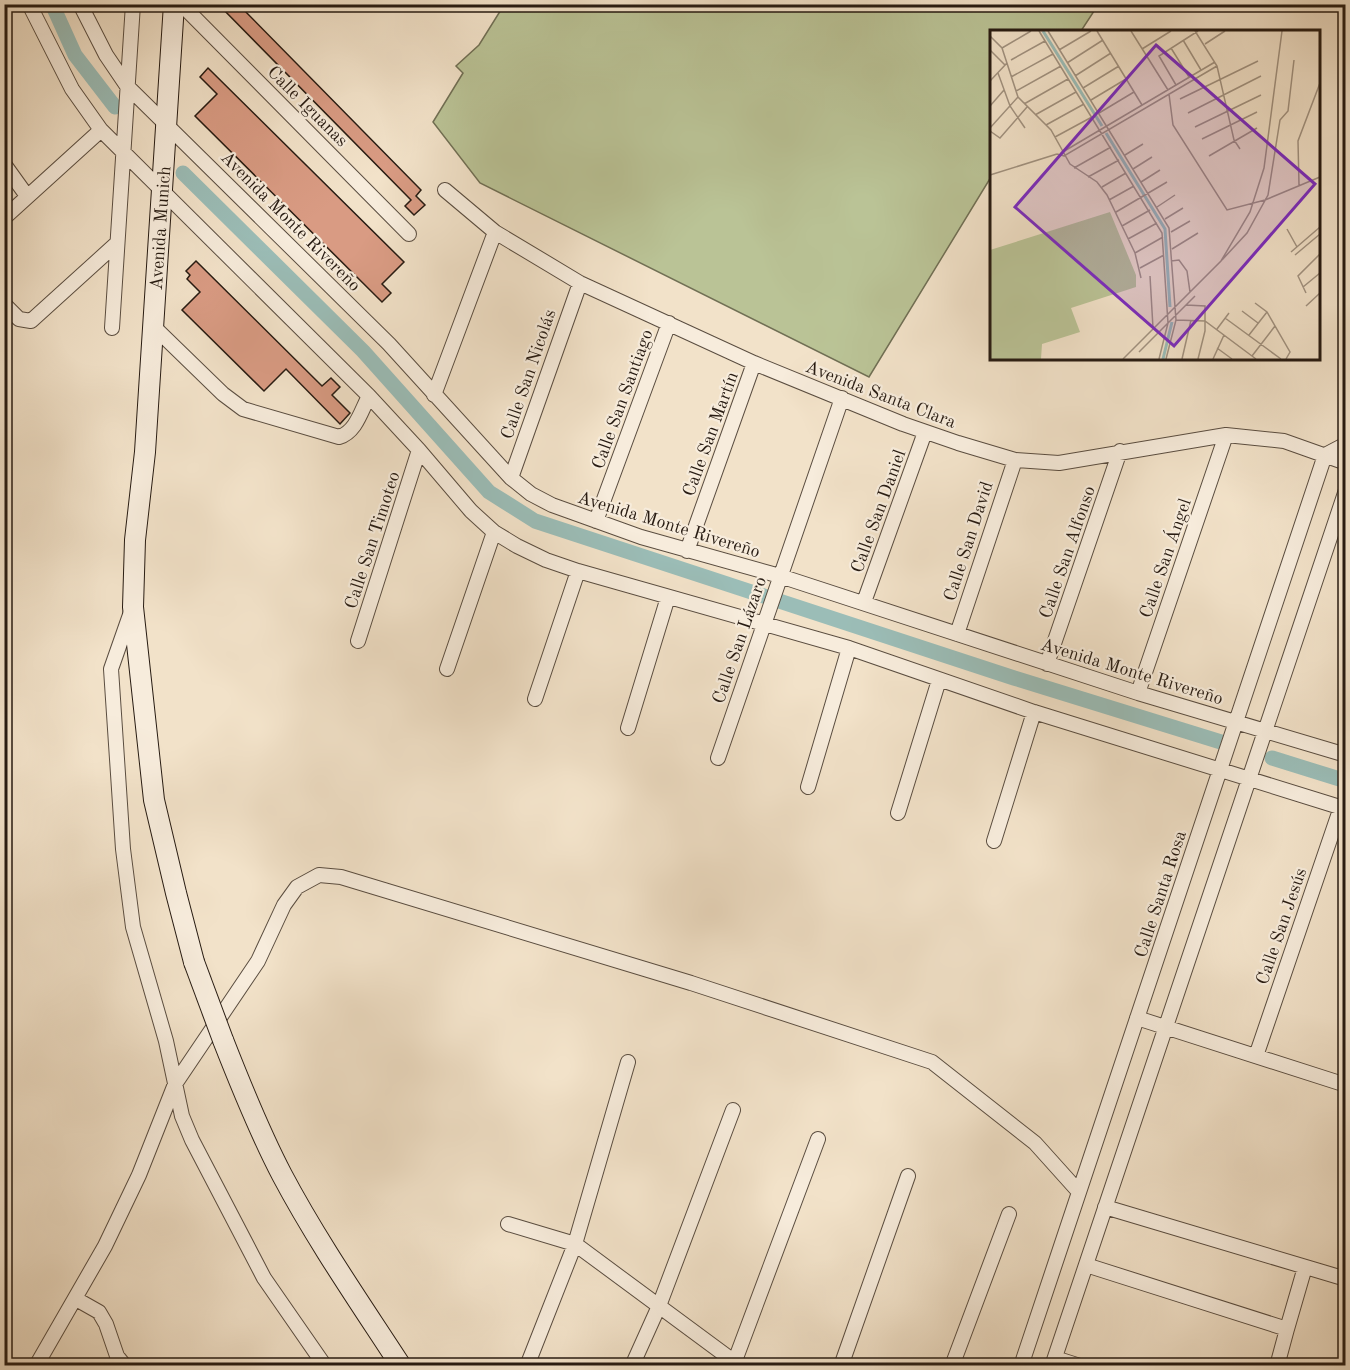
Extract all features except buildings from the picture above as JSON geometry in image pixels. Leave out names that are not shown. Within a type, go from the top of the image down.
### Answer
[{"type":"main road","name":"Avenida Munich","points":[[174,4],[145,452],[135,540],[133,607],[154,800],[194,962],[253,1115],[314,1231],[401,1365]]},
{"type":"street","points":[[29,4],[72,90],[101,130],[369,396],[471,511],[494,532],[546,560],[578,571],[765,622],[849,648],[1034,712],[1343,808]]},
{"type":"street","name":"Avenida Monte Rivereño","points":[[80,4],[106,55],[127,86],[389,344],[511,478],[531,494],[552,505],[687,551],[864,602],[1138,693],[1346,755]]},
{"type":"street","points":[[112,328],[133,4]]},
{"type":"street","name":"Calle Iguanas","points":[[181,4],[409,234]]},
{"type":"street","points":[[4,218],[101,130]]},
{"type":"street","points":[[4,164],[27,196]]},
{"type":"street","name":"Avenida Santa Clara","points":[[445,190],[495,232],[580,283],[754,363],[925,432],[1015,460],[1059,463],[1080,461],[1120,452],[1226,435],[1284,441],[1346,464]]},
{"type":"street","points":[[434,395],[495,232]]},
{"type":"street","points":[[4,304],[19,319],[31,321],[116,244]]},
{"type":"street","name":"Calle San Nicolás","points":[[511,478],[580,283]]},
{"type":"street","name":"Calle San Santiago","points":[[596,521],[669,323]]},
{"type":"street","points":[[153,326],[223,394],[243,410],[251,413],[281,419],[339,437],[352,430],[369,396]]},
{"type":"street","name":"Calle San Martín","points":[[687,551],[754,363]]},
{"type":"street","name":"Calle San Lázaro","points":[[718,758],[842,398]]},
{"type":"street","name":"Calle San Daniel","points":[[864,602],[925,432]]},
{"type":"street","name":"Calle San Ángel","points":[[1138,693],[1226,435]]},
{"type":"street","points":[[1325,455],[1346,444]]},
{"type":"street","name":"Calle San Timoteo","points":[[358,641],[419,450]]},
{"type":"street","name":"Calle San Alfonso","points":[[1047,664],[1120,452]]},
{"type":"street","name":"Calle Santa Rosa","points":[[1021,1365],[1325,455]]},
{"type":"street","name":"Calle San David","points":[[957,634],[1015,460]]},
{"type":"street","points":[[1080,1365],[1053,1362],[1346,490]]},
{"type":"street","points":[[447,669],[494,532]]},
{"type":"street","points":[[534,699],[578,571]]},
{"type":"street","points":[[628,728],[668,597]]},
{"type":"street","points":[[133,607],[111,669],[123,849],[133,927],[166,1041],[182,1116],[192,1140],[264,1278],[325,1365]]},
{"type":"street","points":[[808,787],[849,648]]},
{"type":"street","points":[[898,813],[939,680]]},
{"type":"street","points":[[993,841],[1034,712]]},
{"type":"street","name":"Calle San Jesús","points":[[1256,1056],[1343,808]]},
{"type":"street","points":[[36,1365],[105,1246],[139,1175],[175,1084],[258,961],[284,905],[297,887],[319,875],[341,877],[691,983],[932,1062],[1035,1143],[1079,1192]]},
{"type":"street","points":[[1137,1018],[1346,1085]]},
{"type":"street","points":[[526,1365],[575,1244],[628,1062]]},
{"type":"street","points":[[632,1365],[659,1306],[733,1110]]},
{"type":"street","points":[[508,1224],[575,1244],[736,1364],[818,1139]]},
{"type":"street","points":[[841,1365],[908,1176]]},
{"type":"street","points":[[1105,1207],[1346,1279]]},
{"type":"street","points":[[952,1365],[1009,1214]]},
{"type":"street","points":[[1086,1264],[1287,1329]]},
{"type":"street","points":[[1277,1365],[1305,1267]]},
{"type":"street","points":[[76,1299],[99,1312],[106,1324],[112,1344],[125,1365]]},
{"type":"green space","points":[[504,4],[1098,5],[1082,30],[990,30],[990,179],[869,377],[480,183],[433,122],[463,73],[456,66],[479,45]]},
{"type":"waterway","points":[[52,4],[75,55],[115,107]]},
{"type":"waterway","points":[[183,173],[363,351],[489,492],[535,521],[1014,678],[1221,742]]},
{"type":"waterway","points":[[1272,758],[1346,781]]}]
